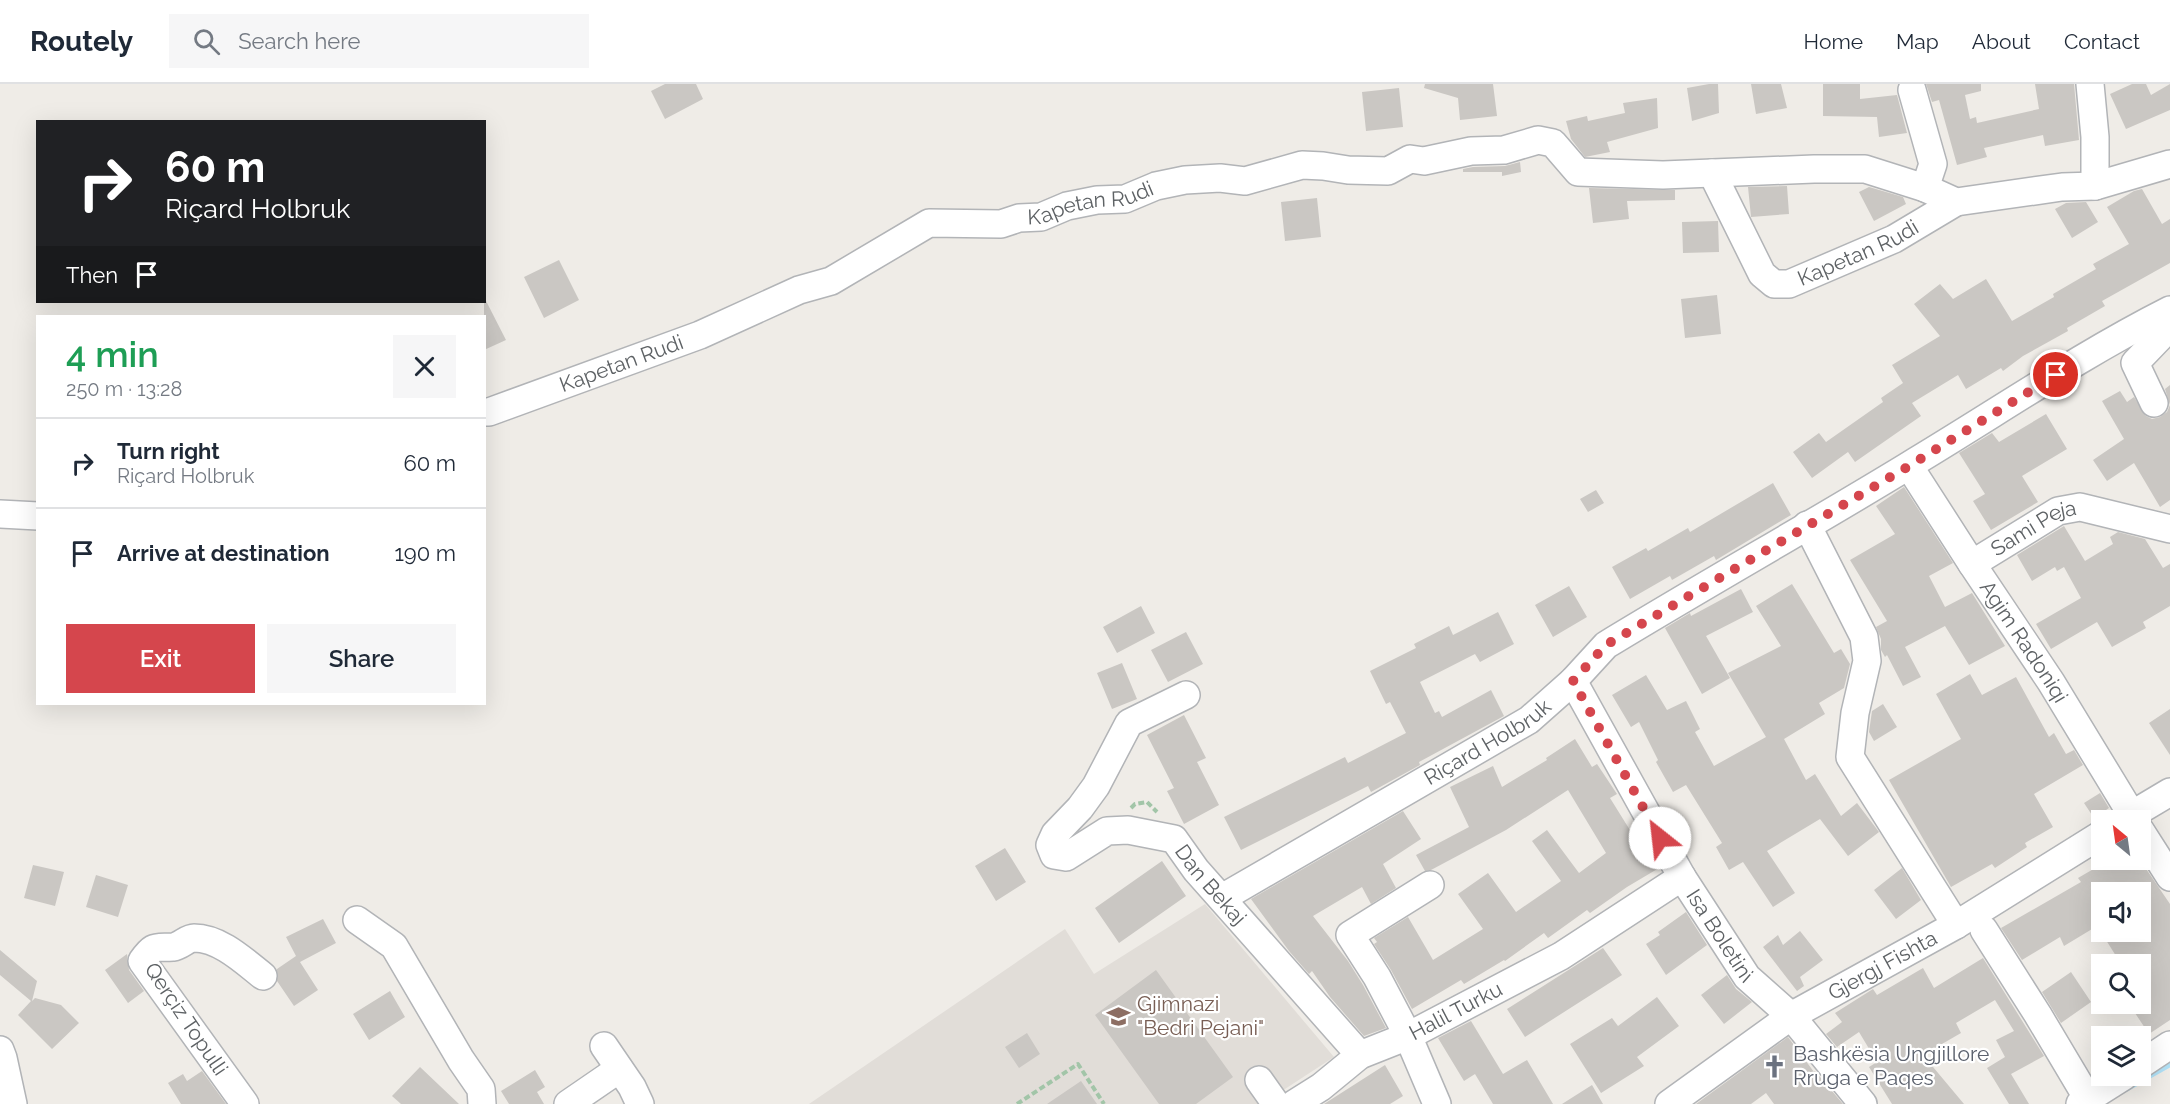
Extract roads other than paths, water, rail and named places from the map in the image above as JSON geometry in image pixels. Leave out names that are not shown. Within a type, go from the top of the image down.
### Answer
[{"type":"street","points":[[2090,84],[2095,137],[2094,186]]},
{"type":"street","points":[[1912,90],[1933,164],[1925,188]]},
{"type":"street","name":"Kapetan Rudi","points":[[486,412],[700,335],[799,290],[831,281],[929,224],[1000,224],[1019,218],[1041,217],[1067,206],[1097,200],[1125,200],[1156,186],[1185,180],[1220,178],[1245,181],[1302,165],[1388,171],[1410,159],[1424,161],[1471,151],[1504,150],[1538,140],[1552,143],[1578,172],[1663,175],[1865,169],[1925,188],[1956,202]]},
{"type":"street","name":"Kapetan Rudi","points":[[1712,173],[1762,274],[1774,284],[1789,284],[1894,239],[1956,202],[2062,187],[2094,186],[2170,164]]},
{"type":"street","name":"Riçard Holbruk","points":[[1222,898],[1530,720],[1573,681],[1606,645],[1909,466],[2036,386],[2134,328],[2170,310]]},
{"type":"street","points":[[2154,403],[2135,363],[2163,334],[2170,321]]},
{"type":"street","name":"Agim Radoniqi","points":[[1909,466],[2051,681],[2126,810]]},
{"type":"street","name":"Sami Peja","points":[[1972,564],[2058,511],[2080,507],[2170,529]]},
{"type":"street","points":[[0,514],[36,516]]},
{"type":"street","points":[[1807,525],[1864,637],[1867,661],[1855,713],[1850,758],[1956,926]]},
{"type":"street","name":"Isa Boletini","points":[[1573,681],[1682,877],[1747,977],[1791,1016],[1863,1104]]},
{"type":"street","name":"Dan Bekaj","points":[[1186,695],[1129,723],[1096,786],[1080,808],[1054,834],[1050,845],[1054,855],[1066,857],[1107,831],[1128,830],[1174,839],[1196,870],[1298,988],[1360,1055]]},
{"type":"street","points":[[2148,810],[2170,792]]},
{"type":"street","name":"Gjergj Fishta","points":[[1669,1104],[1791,1016],[1956,926],[2091,841]]},
{"type":"street","name":"Agim Radoniqi","points":[[2151,849],[2170,878]]},
{"type":"street","name":"Halil Turku","points":[[1430,885],[1350,935],[1377,977],[1408,1036],[1561,956],[1682,877]]},
{"type":"street","points":[[357,920],[394,946],[461,1060],[481,1089],[482,1104]]},
{"type":"street","points":[[1984,930],[2038,1015],[2084,1101],[2108,1086]]},
{"type":"street","name":"Qerçiz Topulli","points":[[245,1104],[142,961],[149,951],[161,945],[175,947],[193,938],[214,942],[239,957],[263,976]]},
{"type":"street","points":[[1294,1104],[1321,1087],[1360,1055],[1408,1036],[1437,1104]]},
{"type":"street","points":[[2151,1058],[2170,1045]]},
{"type":"street","points":[[604,1046],[640,1104]]},
{"type":"street","points":[[0,1050],[13,1104]]},
{"type":"street","points":[[568,1104],[620,1069]]},
{"type":"street","points":[[1258,1080],[1276,1104]]},
{"type":"waterway","points":[[2126,1089],[2170,1064]]},
{"type":"place","name":"Gjimnazi \"Bedri Pejani\"","points":[[1119,1016]]},
{"type":"place","name":"Bashkësia Ungjillore Rruga e Paqes","points":[[1775,1066]]}]
